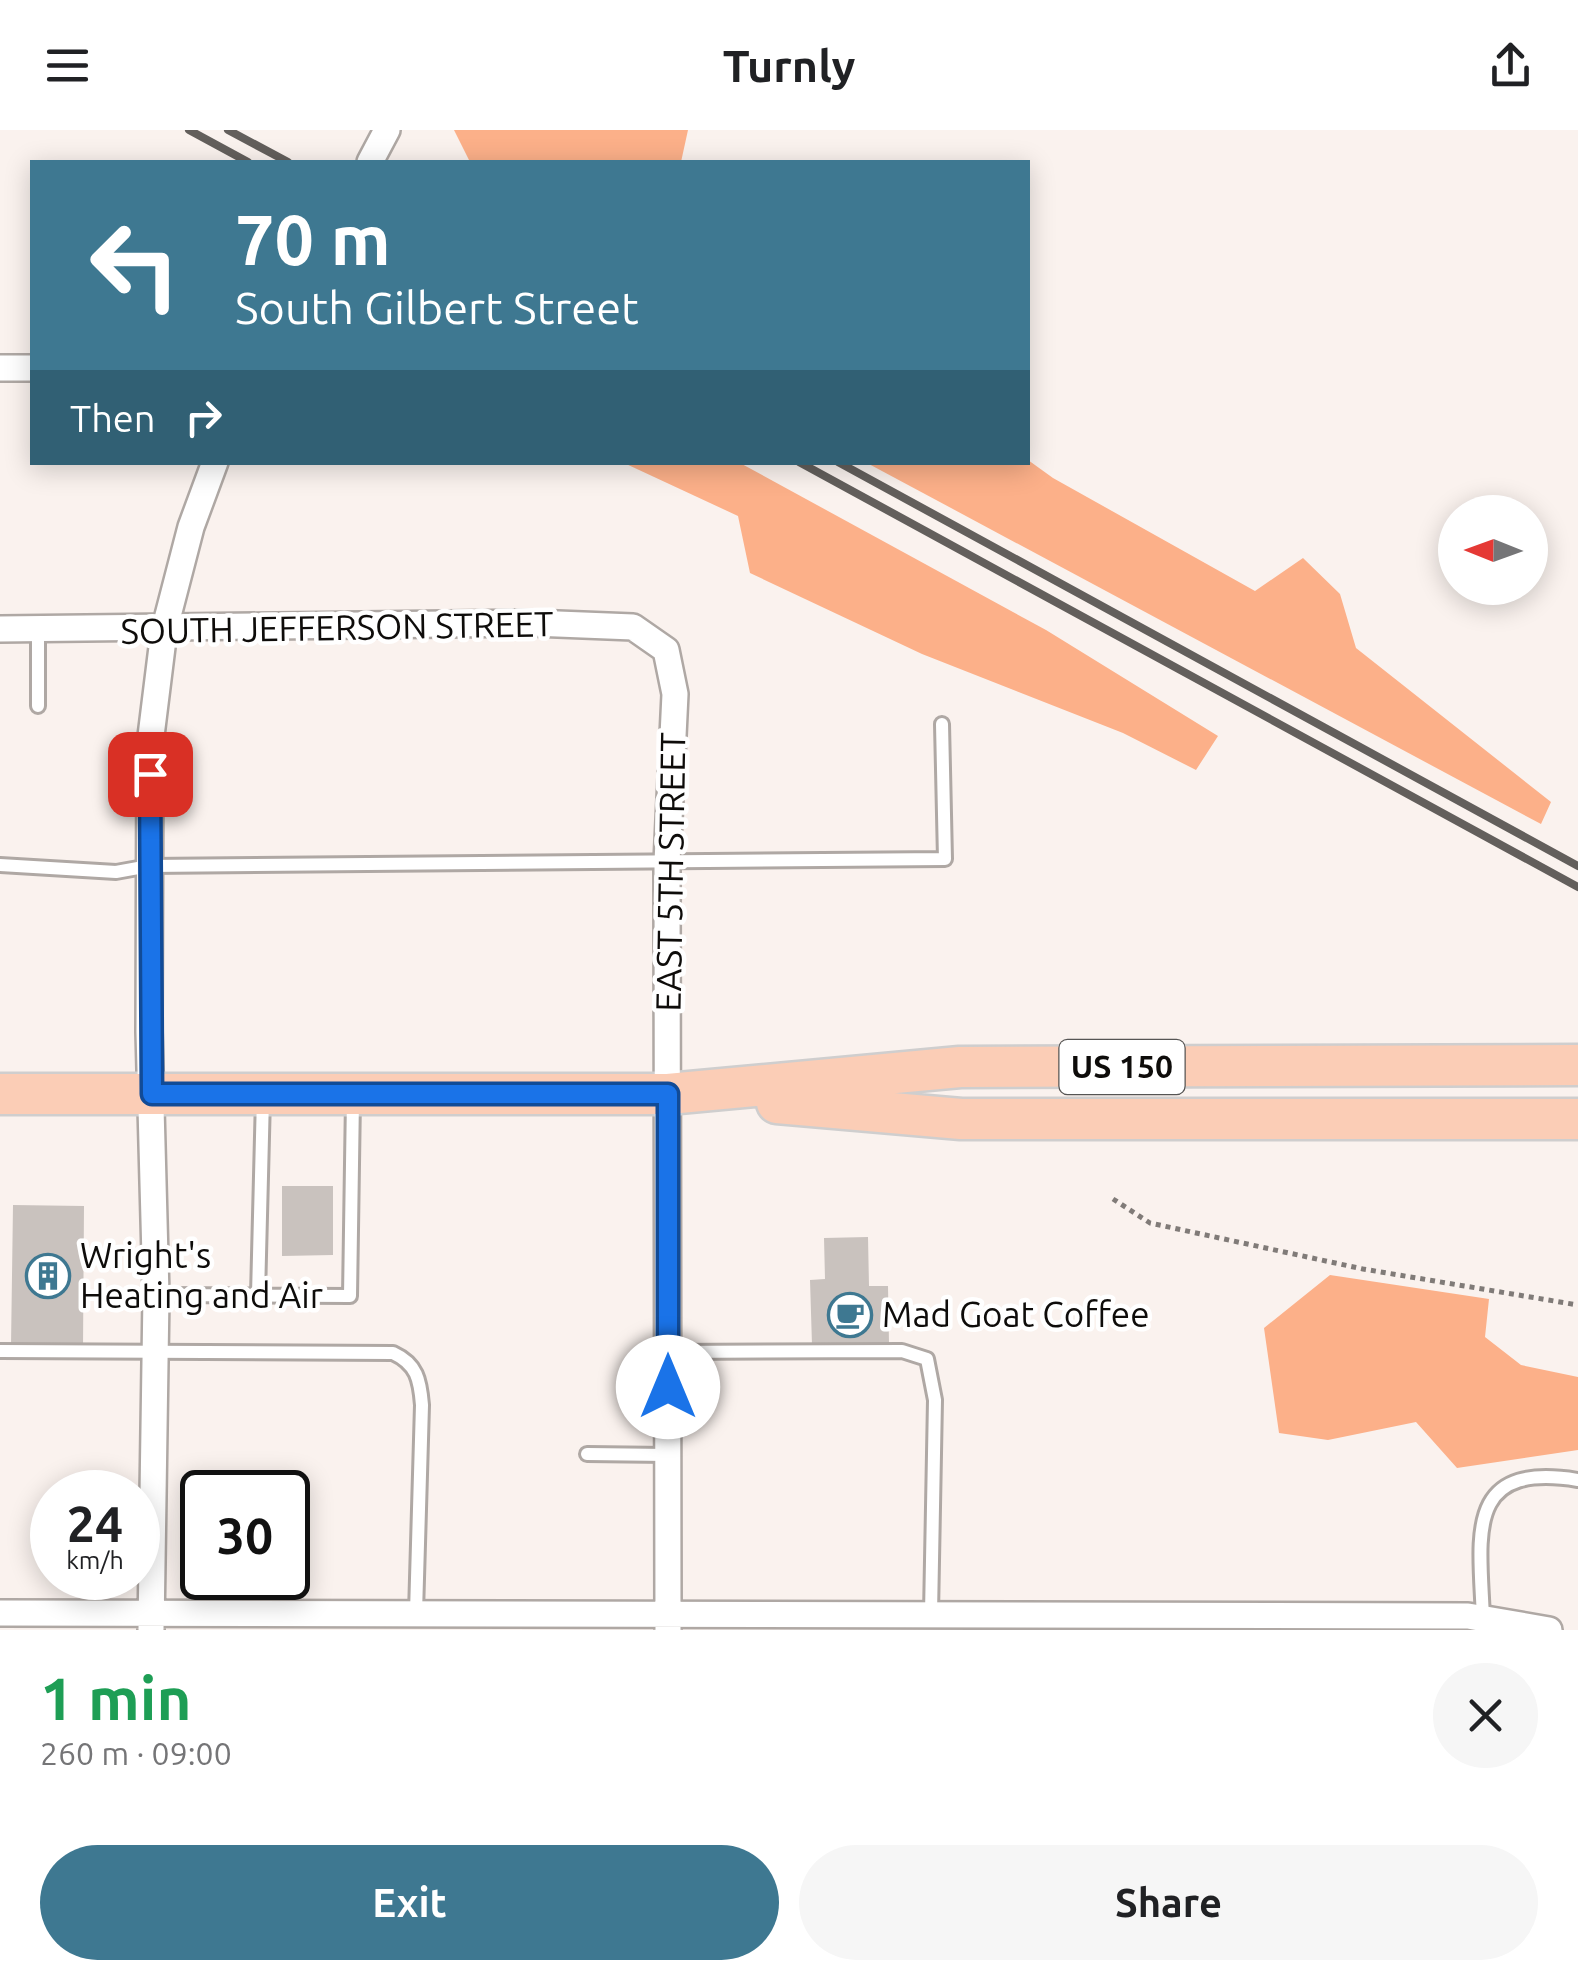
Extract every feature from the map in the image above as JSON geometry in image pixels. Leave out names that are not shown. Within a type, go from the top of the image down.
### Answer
[{"type":"main road","name":"US 150","points":[[668,1094],[960,1067],[1578,1066]]},
{"type":"main road","name":"US 150","points":[[0,1094],[668,1094],[961,1119],[1578,1119]]},
{"type":"street","points":[[371,160],[386,130]]},
{"type":"street","points":[[0,368],[30,368]]},
{"type":"street","points":[[152,1622],[156,1296],[150,744],[164,631],[190,527],[214,465]]},
{"type":"street","name":"SOUTH JEFFERSON STREET","points":[[0,629],[593,626],[633,628],[666,650]]},
{"type":"street","name":"EAST 5TH STREET","points":[[666,650],[675,694],[667,862],[667,1621]]},
{"type":"street","points":[[0,1613],[152,1622],[416,1613],[667,1621],[930,1614],[1483,1619],[1549,1630]]},
{"type":"lane","points":[[38,630],[38,706]]},
{"type":"lane","points":[[0,865],[116,872],[149,866],[945,860],[942,724]]},
{"type":"lane","points":[[258,1295],[263,1094]]},
{"type":"lane","points":[[156,1296],[350,1296],[353,1094]]},
{"type":"lane","points":[[0,1351],[393,1353],[409,1360],[420,1379],[422,1405],[416,1613]]},
{"type":"lane","points":[[668,1352],[902,1351],[927,1359],[935,1400],[930,1614]]},
{"type":"lane","points":[[588,1454],[667,1455]]},
{"type":"lane","points":[[1483,1619],[1482,1514],[1495,1494],[1514,1482],[1543,1477],[1578,1480]]},
{"type":"path","points":[[1113,1199],[1150,1223],[1363,1269],[1578,1305]]},
{"type":"shaded area","points":[[454,130],[688,130],[681,160],[469,160]]},
{"type":"shaded area","points":[[1030,461],[1255,591],[1303,558],[1340,594],[1356,648],[1551,802],[1541,824],[871,465],[1030,465]]},
{"type":"shaded area","points":[[628,465],[744,465],[1046,630],[1218,736],[1196,770],[1123,733],[922,654],[750,573],[738,516]]},
{"type":"shaded area","points":[[1330,1275],[1489,1299],[1485,1337],[1521,1365],[1578,1377],[1578,1450],[1457,1468],[1416,1422],[1328,1440],[1279,1433],[1264,1328]]},
{"type":"building","points":[[282,1186],[333,1186],[333,1255],[282,1256]]},
{"type":"building","name":"Wright's Heating and Air","points":[[13,1205],[84,1206],[83,1348],[11,1346]]},
{"type":"building","name":"Mad Goat Coffee","points":[[868,1237],[869,1286],[888,1286],[889,1344],[812,1345],[810,1280],[825,1279],[824,1238]]},
{"type":"railway","points":[[189,130],[244,160]]},
{"type":"railway","points":[[228,130],[284,160]]},
{"type":"railway","points":[[804,465],[1578,887]]},
{"type":"railway","points":[[843,465],[1578,866]]},
{"type":"place","name":"Wright's Heating and Air","points":[[48,1276]]},
{"type":"place","name":"Mad Goat Coffee","points":[[850,1315]]},
{"type":"route","points":[[150,774],[152,1094],[668,1094],[668,1387]]}]
